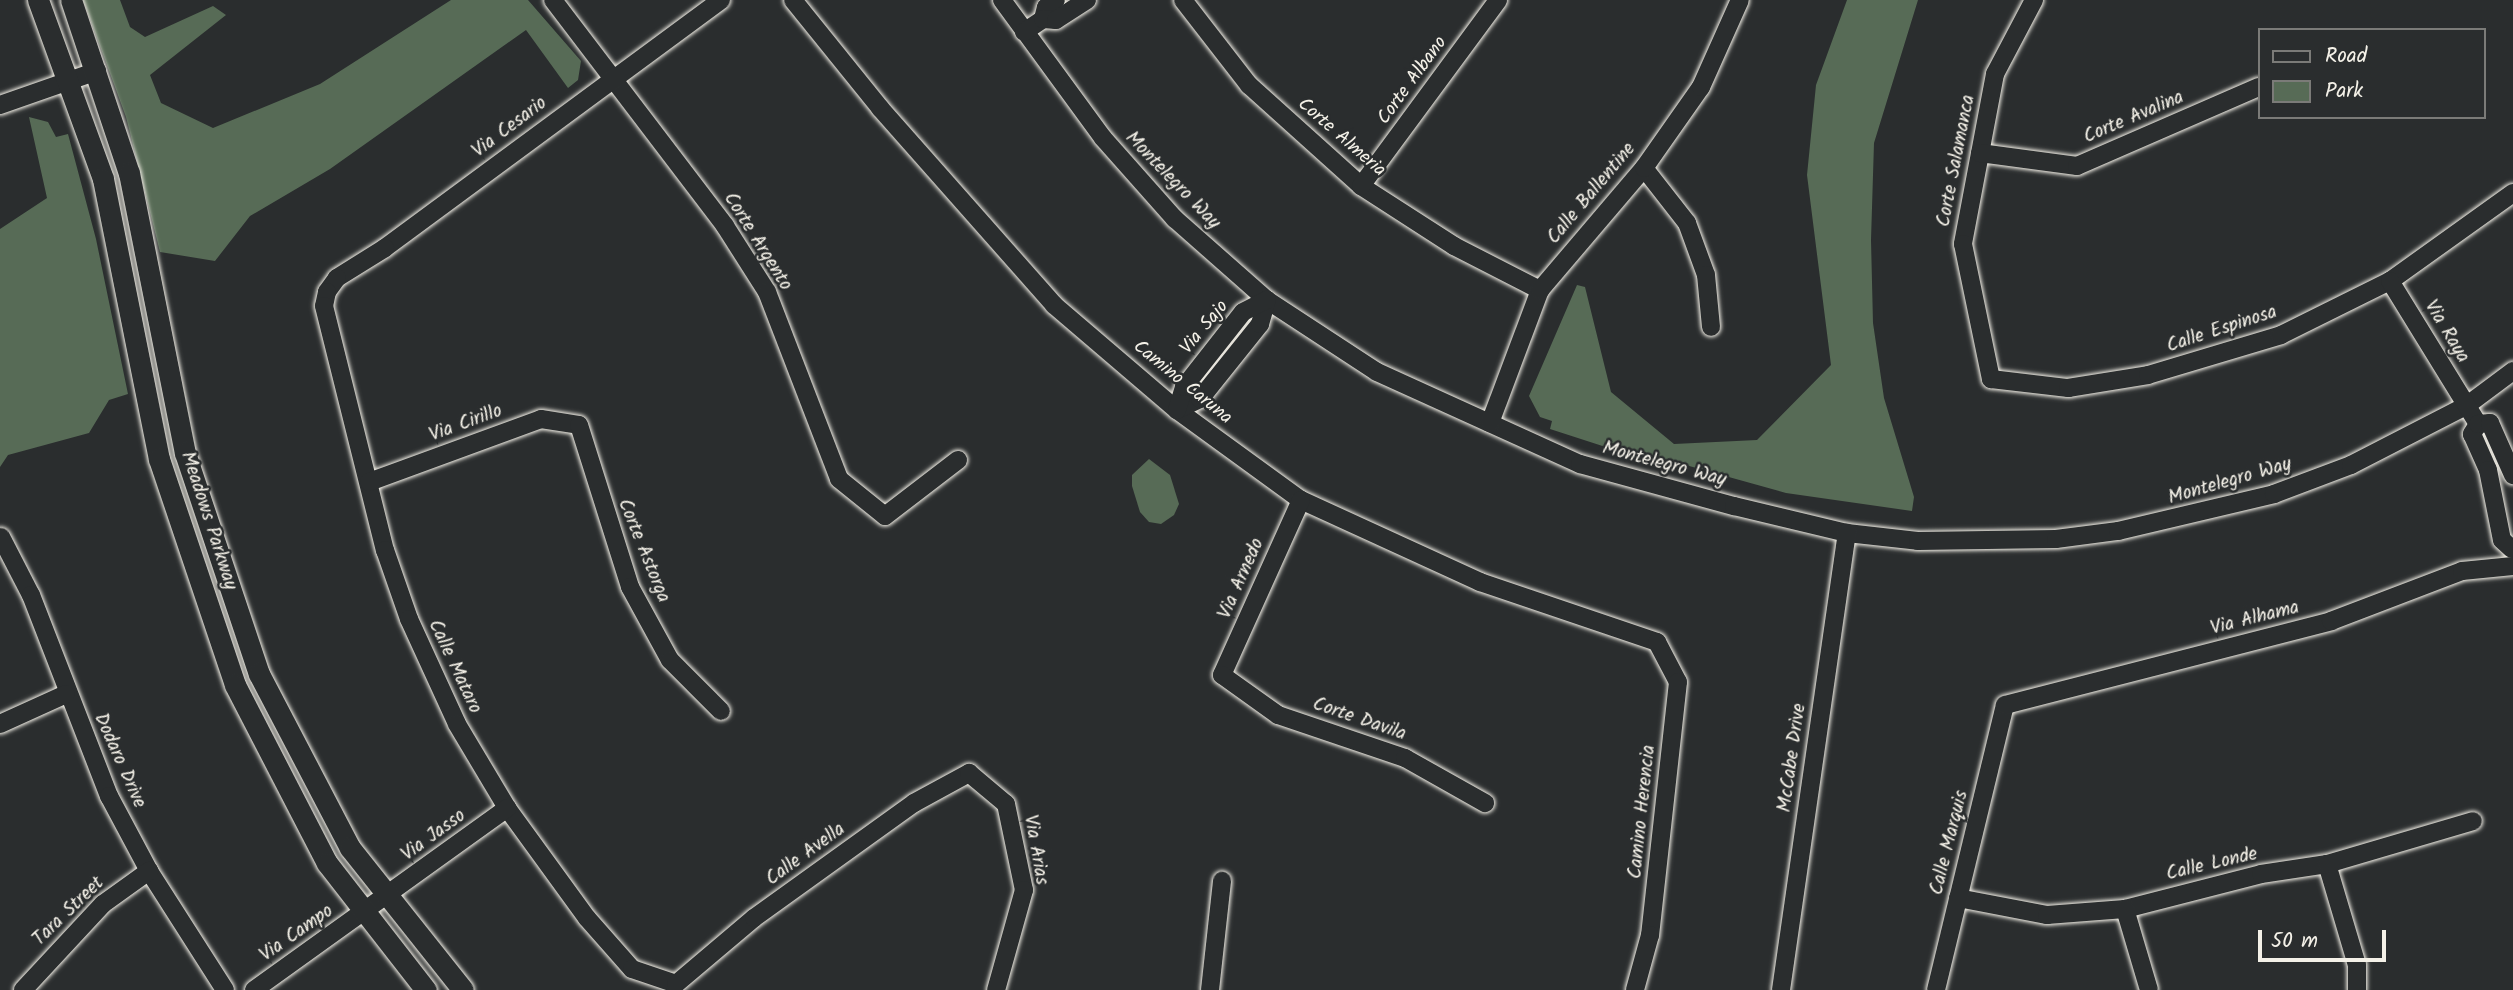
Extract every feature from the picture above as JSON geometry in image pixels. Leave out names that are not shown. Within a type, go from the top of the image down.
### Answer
[{"type":"main road","name":"Meadows Parkway","points":[[38,0],[103,179],[159,459],[235,685],[327,863],[364,914],[426,990]]},
{"type":"main road","name":"Meadows Parkway","points":[[71,0],[97,71],[135,199],[185,453],[259,674],[350,848],[385,898],[463,990]]},
{"type":"street","name":"Corte Argento","points":[[553,0],[615,76],[725,226],[767,292],[839,479],[885,516],[958,460]]},
{"type":"street","name":"Via Cesario","points":[[327,292],[337,278],[385,248],[721,0]]},
{"type":"street","name":"Camino Caruna","points":[[793,0],[880,108],[1054,305],[1177,410],[1301,500],[1480,582],[1657,642]]},
{"type":"street","name":"Montelegro Way","points":[[1002,0],[1103,138],[1175,219],[1267,300],[1377,372],[1580,464],[1847,533],[1918,541],[2056,539],[2198,515],[2274,494],[2351,465],[2466,406],[2513,371]]},
{"type":"street","points":[[1043,19],[1046,7],[1056,0]]},
{"type":"street","points":[[1024,32],[1043,19],[1056,20],[1087,0]]},
{"type":"street","name":"Corte Almeria","points":[[1183,0],[1249,85],[1361,186],[1454,246],[1541,290]]},
{"type":"street","name":"Corte Albano","points":[[1361,186],[1498,0]]},
{"type":"street","name":"Calle Ballentine","points":[[1490,423],[1541,290],[1644,167],[1701,87],[1740,0]]},
{"type":"street","name":"Corte Salamanca","points":[[1991,379],[1963,244],[1995,74],[2034,0]]},
{"type":"street","points":[[0,105],[97,71]]},
{"type":"street","name":"Corte Avalina","points":[[1980,153],[2077,166],[2258,87]]},
{"type":"street","points":[[1644,167],[1687,223],[1706,275],[1711,327]]},
{"type":"street","name":"Calle Espinosa","points":[[1991,379],[2068,388],[2148,375],[2281,335],[2390,281],[2513,193]]},
{"type":"street","name":"Via Raya","points":[[2390,281],[2478,424]]},
{"type":"street","name":"Calle Mataro","points":[[327,292],[324,306],[369,482],[409,619],[457,724],[507,808],[587,918],[632,969],[676,984]]},
{"type":"street","name":"Via Sajo","points":[[1177,410],[1184,387],[1243,312],[1267,300]]},
{"type":"street","name":"Via Cirillo","points":[[369,482],[541,419],[579,425]]},
{"type":"street","points":[[2512,557],[2502,540],[2488,470],[2472,434],[2478,424],[2490,423],[2513,475]]},
{"type":"street","name":"Corte Astorga","points":[[579,425],[630,587],[670,660],[720,711]]},
{"type":"street","name":"Via Arnedo","points":[[1222,675],[1301,500]]},
{"type":"street","name":"McCabe Drive","points":[[1781,990],[1847,533]]},
{"type":"street","name":"Dodaro Drive","points":[[1,537],[31,595],[66,694],[109,796],[149,871],[225,990]]},
{"type":"street","name":"Via Alhama","points":[[2005,705],[2330,621],[2462,571],[2512,557]]},
{"type":"street","name":"Camino Herencia","points":[[1635,990],[1650,934],[1678,682],[1657,642]]},
{"type":"street","name":"Corte Davila","points":[[1222,675],[1278,715],[1405,758],[1485,803]]},
{"type":"street","points":[[0,724],[66,694]]},
{"type":"street","name":"Calle Marquis","points":[[1936,990],[2005,705]]},
{"type":"street","name":"Calle Avella","points":[[676,984],[754,918],[914,803],[969,773]]},
{"type":"street","name":"Via Arias","points":[[969,773],[1006,804],[1024,890],[996,990]]},
{"type":"street","name":"Via Jasso","points":[[364,914],[507,808]]},
{"type":"street","name":"Calle Londe","points":[[1958,898],[2047,915],[2124,909],[2262,874],[2327,864],[2473,821]]},
{"type":"street","points":[[2327,864],[2357,965],[2357,990]]},
{"type":"street","name":"Tara Street","points":[[23,990],[103,904],[149,871]]},
{"type":"street","points":[[1210,990],[1222,881]]},
{"type":"street","points":[[2124,909],[2149,990]]},
{"type":"street","name":"Via Campo","points":[[254,990],[364,914]]},
{"type":"green space","points":[[83,0],[120,0],[130,27],[145,37],[213,6],[226,15],[150,75],[161,103],[213,128],[320,84],[451,0],[528,0],[581,61],[578,80],[568,88],[526,30],[330,169],[250,216],[215,261],[160,252],[126,117]]},
{"type":"green space","points":[[1847,0],[1918,0],[1874,143],[1871,240],[1873,323],[1884,398],[1914,497],[1912,511],[1786,493],[1664,459],[1655,463],[1550,429],[1552,421],[1540,417],[1529,396],[1577,285],[1585,287],[1611,392],[1674,444],[1757,440],[1831,365],[1807,175],[1816,85]]},
{"type":"green space","points":[[29,117],[48,122],[56,137],[68,134],[96,239],[128,394],[109,400],[89,433],[8,455],[0,467],[0,229],[47,198]]},
{"type":"green space","points":[[1149,459],[1170,475],[1179,504],[1174,515],[1161,524],[1149,522],[1140,512],[1132,486],[1132,475]]}]
